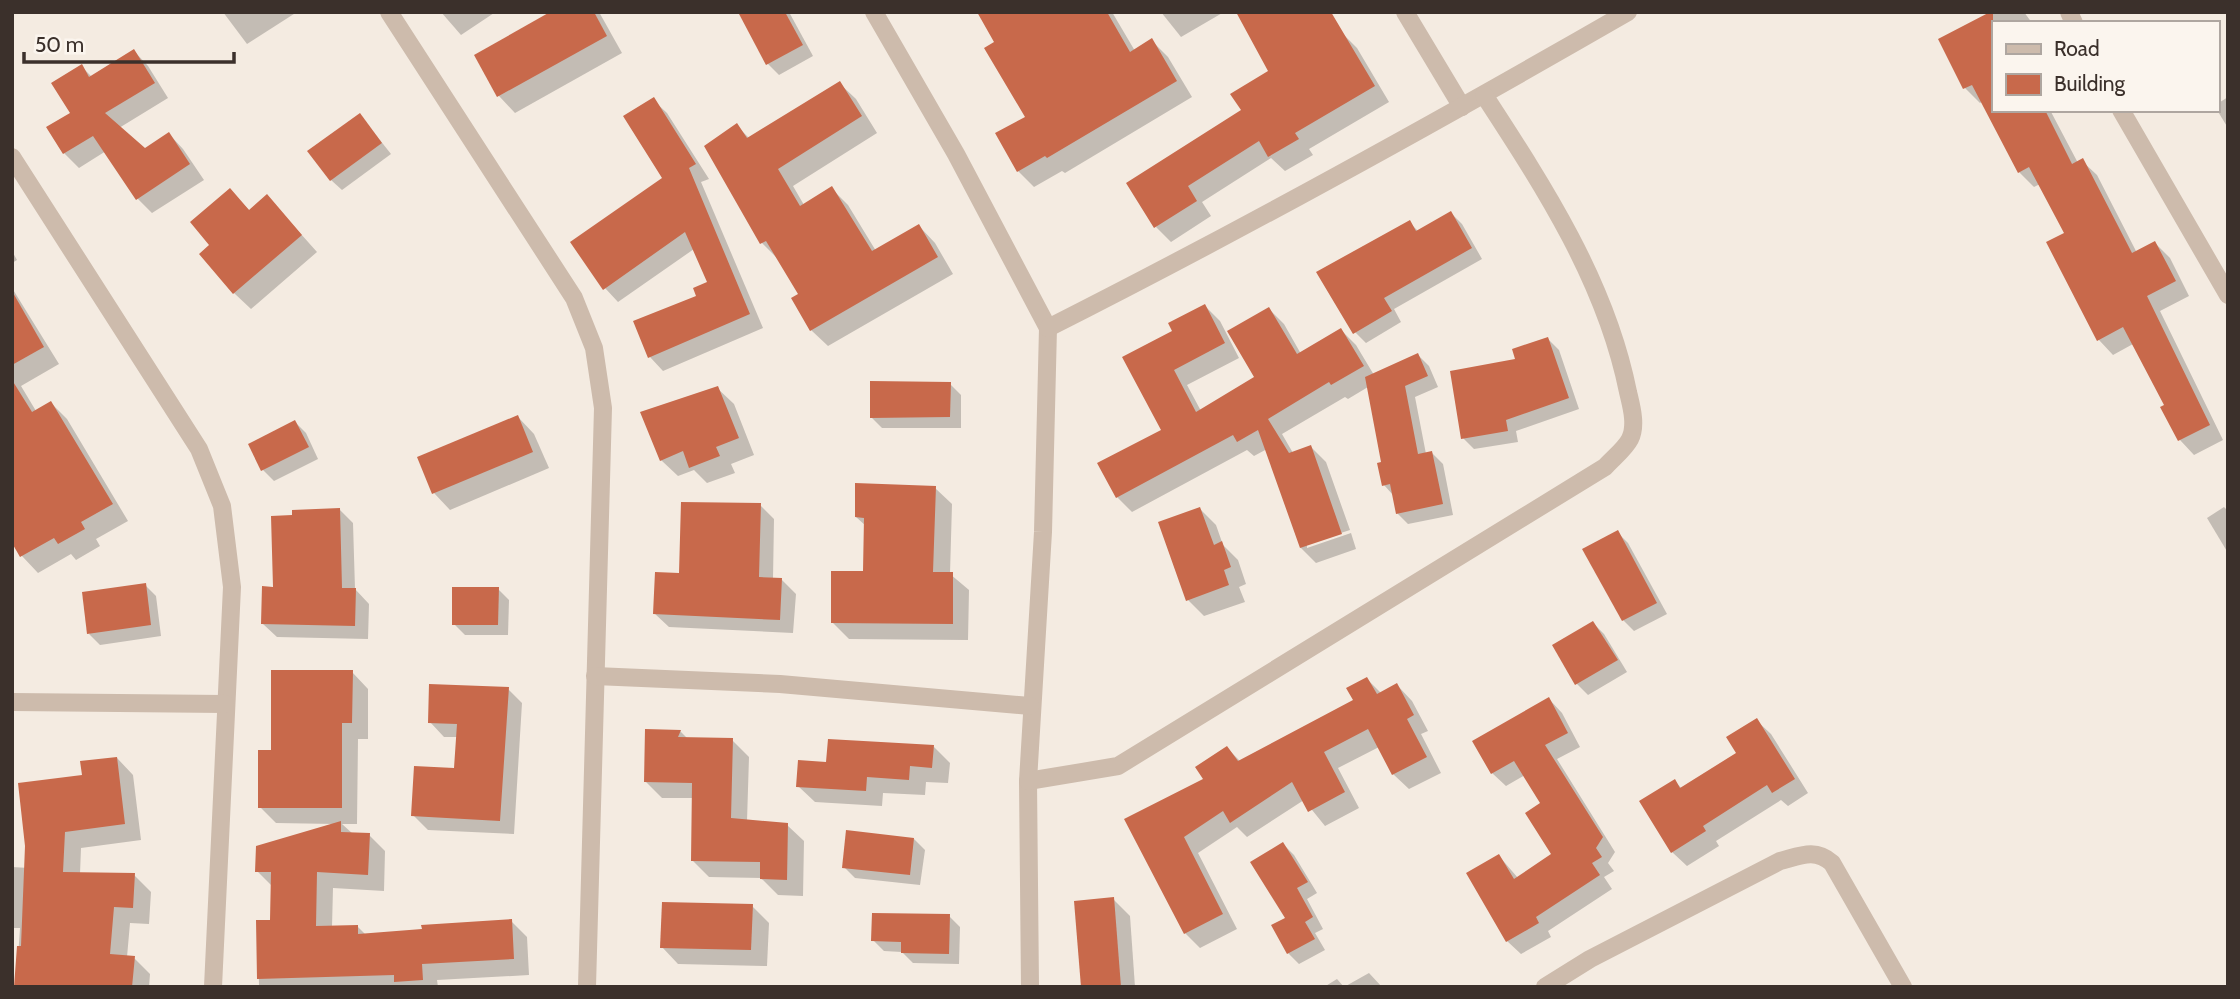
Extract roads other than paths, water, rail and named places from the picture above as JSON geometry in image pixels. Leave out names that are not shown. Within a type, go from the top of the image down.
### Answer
[{"type":"street","points":[[389,12],[574,298],[594,348],[603,408],[587,987]]},
{"type":"street","points":[[874,12],[956,154],[1048,328],[1043,531],[1030,706],[1030,987]]},
{"type":"street","points":[[1405,12],[1462,107]]},
{"type":"street","points":[[1048,328],[1147,278],[1462,107],[1628,12]]},
{"type":"street","points":[[1028,781],[1118,766],[1605,467],[1631,438],[1633,416],[1623,369],[1599,299],[1570,233],[1484,95]]},
{"type":"street","points":[[2121,112],[2228,295]]},
{"type":"street","points":[[12,157],[199,449],[222,506],[232,587],[213,987]]},
{"type":"street","points":[[595,676],[780,684],[1030,706]]},
{"type":"street","points":[[12,702],[225,704]]},
{"type":"street","points":[[1545,987],[1590,959],[1780,861],[1809,853],[1822,855],[1832,863],[1903,987]]}]
